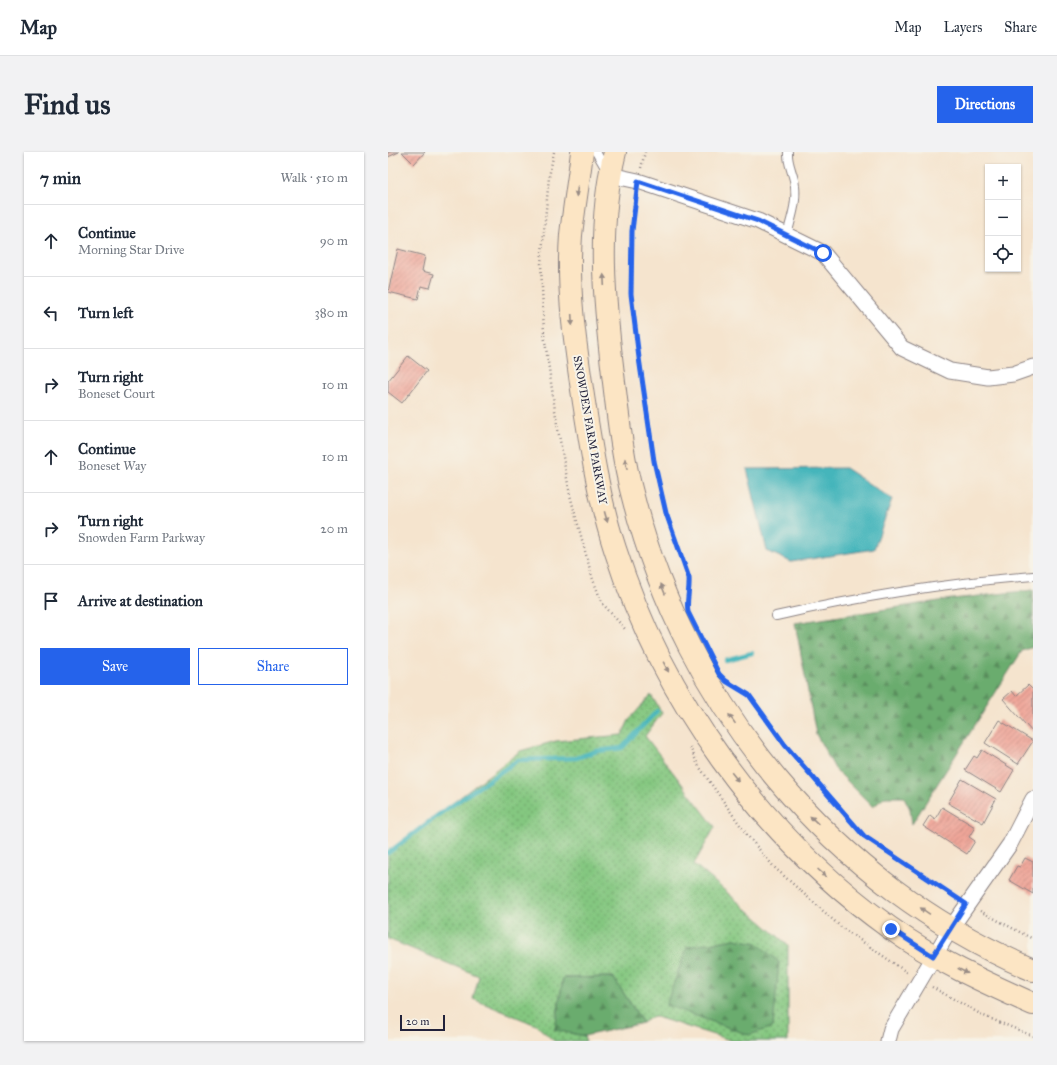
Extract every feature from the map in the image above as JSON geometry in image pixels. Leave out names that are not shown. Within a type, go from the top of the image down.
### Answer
[{"type":"main road","name":"SNOWDEN FARM PARKWAY","points":[[582,152],[571,236],[572,322],[590,446],[602,504],[615,551],[648,633],[686,705],[732,774],[781,832],[802,855],[863,908],[891,929],[933,956],[980,980],[1033,1004]]},
{"type":"main road","points":[[615,152],[610,175],[603,257],[606,322],[621,437],[633,497],[656,573],[678,625],[715,695],[762,762],[806,812],[852,857],[896,891],[951,928],[1012,961],[1033,970]]},
{"type":"street","points":[[610,175],[638,181],[758,221],[823,253],[902,348],[950,371],[988,377],[1013,374],[1033,367]]},
{"type":"street","points":[[888,1041],[891,1029],[933,956],[966,904],[1010,844],[1033,799]]},
{"type":"lane","points":[[596,152],[610,175]]},
{"type":"lane","points":[[787,235],[795,205],[795,185],[788,158],[788,152]]},
{"type":"lane","points":[[776,616],[819,606],[944,586],[1033,576]]},
{"type":"path","points":[[645,152],[638,181],[632,231],[632,302],[654,461],[666,513],[689,578],[690,586],[687,604]]},
{"type":"path","points":[[731,684],[749,695],[785,745],[864,836],[966,904],[1033,939]]},
{"type":"green space","points":[[1033,590],[1033,647],[1022,651],[912,824],[910,809],[904,797],[885,797],[873,807],[835,769],[816,734],[795,623],[952,599]]},
{"type":"green space","points":[[651,695],[662,713],[645,736],[715,827],[694,864],[788,945],[788,1041],[733,1041],[653,1016],[643,1023],[613,977],[563,978],[555,1029],[584,1036],[586,1041],[554,1041],[536,1025],[473,999],[479,976],[388,939],[388,853],[520,751],[556,741],[622,735],[629,720]]},
{"type":"green space","points":[[735,939],[757,943],[779,962],[773,1027],[749,1035],[666,1005],[687,947]]},
{"type":"green space","points":[[613,977],[643,1023],[584,1036],[555,1030],[563,978]]},
{"type":"water","points":[[845,468],[892,499],[874,549],[791,562],[767,551],[747,469]]},
{"type":"building","points":[[388,152],[399,152],[388,157]]},
{"type":"building","points":[[402,152],[425,152],[414,164]]},
{"type":"building","points":[[398,249],[425,256],[422,271],[434,274],[430,288],[421,286],[418,299],[388,292]]},
{"type":"building","points":[[408,356],[427,371],[402,403],[388,392],[388,381]]},
{"type":"building","points":[[1028,685],[1033,690],[1033,733],[1003,699],[1012,691],[1016,696]]},
{"type":"building","points":[[999,720],[1033,741],[1018,764],[985,743]]},
{"type":"building","points":[[982,750],[1014,770],[1001,792],[965,770],[974,756],[977,758]]},
{"type":"building","points":[[962,779],[996,799],[983,823],[948,803]]},
{"type":"building","points":[[942,807],[975,827],[969,837],[975,841],[967,854],[923,826],[930,815],[935,819]]},
{"type":"building","points":[[1025,858],[1033,862],[1033,894],[1009,880],[1017,866],[1020,867]]},
{"type":"waterway","points":[[725,660],[752,653]]},
{"type":"waterway","points":[[388,853],[438,815],[518,760],[576,758],[597,751],[622,748],[657,711]]},
{"type":"route","points":[[823,253],[758,221],[638,181],[632,231],[631,294],[654,461],[666,513],[689,578],[690,586],[687,604],[688,612],[719,674],[726,681],[749,695],[785,745],[864,836],[966,904],[933,956],[891,929]]}]
